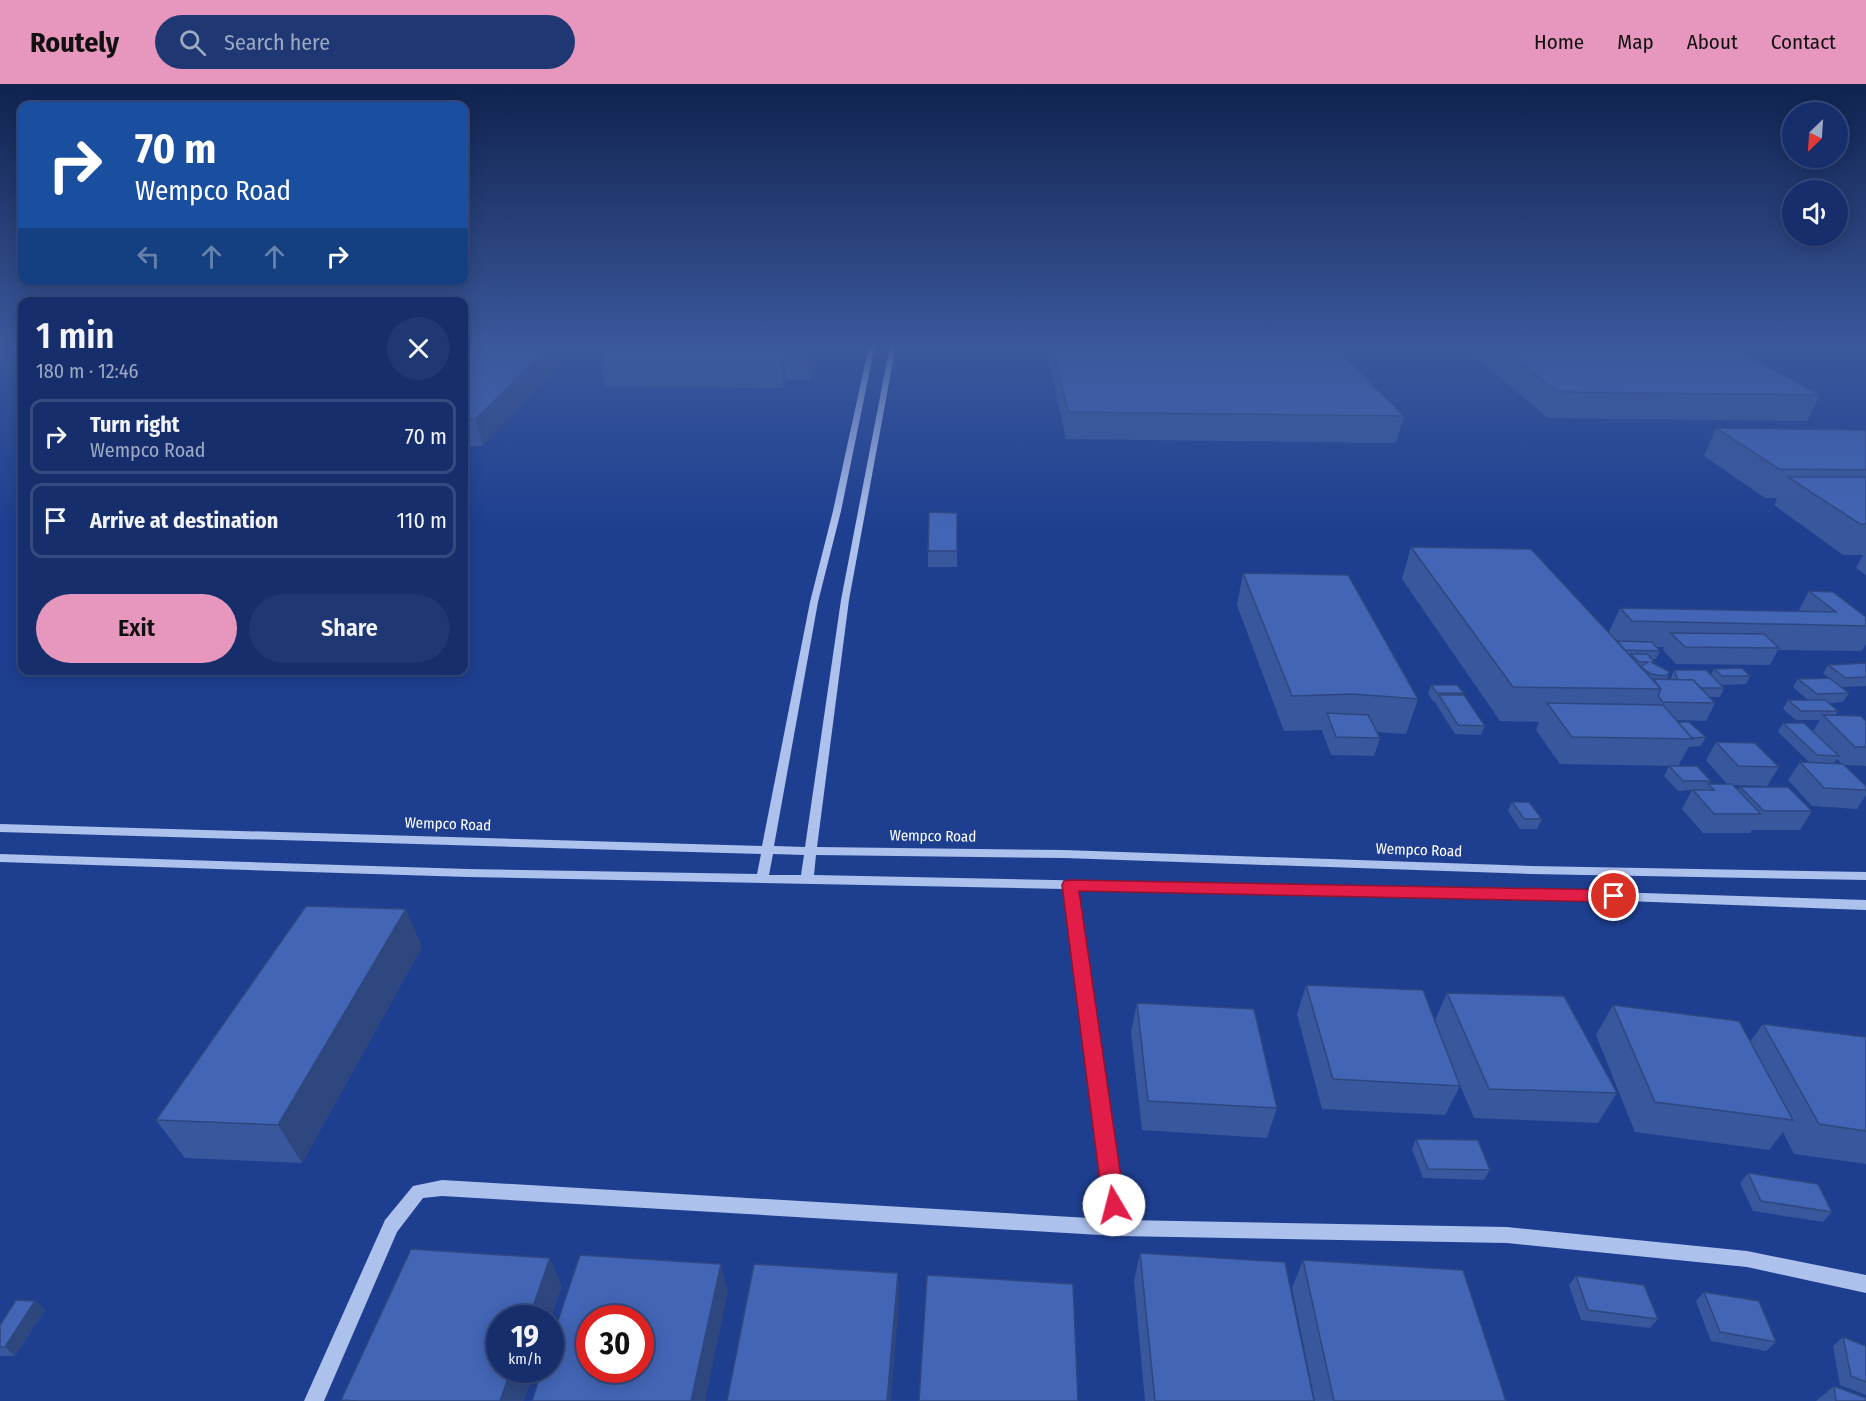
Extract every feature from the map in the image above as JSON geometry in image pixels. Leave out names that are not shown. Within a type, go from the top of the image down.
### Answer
[{"type":"street","points":[[762,878],[814,602],[837,511],[859,406]]},
{"type":"street","points":[[807,879],[845,600],[881,406]]},
{"type":"street","name":"Wempco Road","points":[[0,828],[767,850],[1064,854],[1531,870],[1866,876]]},
{"type":"street","points":[[0,858],[456,873],[1545,894],[1866,905]]},
{"type":"street","points":[[1070,885],[1117,1228]]},
{"type":"street","points":[[314,1401],[391,1226],[419,1191],[442,1188],[1117,1228],[1507,1234],[1747,1259],[1866,1284]]},
{"type":"building","points":[[468,406],[489,406],[476,419],[468,419]]},
{"type":"building","points":[[1067,406],[1394,406],[1404,416],[1068,412]]},
{"type":"building","points":[[1716,428],[1866,430],[1866,470],[1779,469]]},
{"type":"building","points":[[1788,477],[1866,477],[1866,524],[1860,524]]},
{"type":"building","points":[[929,512],[957,513],[957,551],[928,551]]},
{"type":"building","points":[[1411,547],[1531,549],[1661,689],[1513,687]]},
{"type":"building","points":[[1243,573],[1348,575],[1418,699],[1353,694],[1292,696]]},
{"type":"building","points":[[1809,591],[1833,592],[1866,617],[1866,626],[1632,621],[1620,608],[1836,612]]},
{"type":"building","points":[[1671,633],[1764,634],[1779,648],[1685,647]]},
{"type":"building","points":[[1617,641],[1652,642],[1660,651],[1625,650]]},
{"type":"building","points":[[1631,654],[1647,654],[1655,662],[1651,662],[1670,672],[1665,676],[1651,674],[1641,667],[1648,662],[1639,662]]},
{"type":"building","points":[[1866,663],[1866,677],[1846,678],[1828,665]]},
{"type":"building","points":[[1742,668],[1750,676],[1722,676],[1714,669]]},
{"type":"building","points":[[1674,670],[1706,670],[1724,688],[1701,688],[1693,680],[1678,680]]},
{"type":"building","points":[[1829,678],[1849,693],[1817,694],[1798,679]]},
{"type":"building","points":[[1653,679],[1693,680],[1715,703],[1663,702],[1658,696],[1661,689]]},
{"type":"building","points":[[1431,685],[1457,685],[1464,693],[1437,693]]},
{"type":"building","points":[[1439,695],[1464,695],[1485,726],[1458,725]]},
{"type":"building","points":[[1788,700],[1825,700],[1838,711],[1801,711]]},
{"type":"building","points":[[1547,703],[1663,705],[1693,739],[1572,737]]},
{"type":"building","points":[[1327,713],[1368,715],[1380,738],[1336,737]]},
{"type":"building","points":[[1823,715],[1861,716],[1866,721],[1866,747],[1855,747]]},
{"type":"building","points":[[1678,722],[1689,722],[1706,737],[1692,738]]},
{"type":"building","points":[[1783,723],[1804,723],[1839,756],[1817,755]]},
{"type":"building","points":[[1716,742],[1755,743],[1779,767],[1738,766]]},
{"type":"building","points":[[1800,762],[1843,764],[1866,786],[1866,790],[1824,788]]},
{"type":"building","points":[[1669,766],[1697,766],[1711,781],[1683,781]]},
{"type":"building","points":[[1708,784],[1732,784],[1761,814],[1714,814],[1693,790],[1714,790]]},
{"type":"building","points":[[1740,787],[1788,787],[1812,811],[1764,811]]},
{"type":"building","points":[[1512,802],[1529,802],[1542,819],[1524,819]]},
{"type":"building","points":[[306,906],[406,909],[278,1125],[156,1120]]},
{"type":"building","points":[[1306,985],[1423,990],[1460,1086],[1333,1079]]},
{"type":"building","points":[[1447,993],[1564,996],[1617,1093],[1489,1089]]},
{"type":"building","points":[[1137,1003],[1254,1009],[1277,1108],[1148,1101]]},
{"type":"building","points":[[1613,1005],[1739,1021],[1793,1120],[1655,1102]]},
{"type":"building","points":[[1763,1024],[1866,1037],[1866,1131],[1819,1124]]},
{"type":"building","points":[[1416,1139],[1478,1140],[1490,1170],[1428,1169]]},
{"type":"building","points":[[1748,1173],[1818,1184],[1832,1212],[1761,1201]]},
{"type":"building","points":[[411,1249],[550,1258],[534,1305],[486,1305],[486,1383],[506,1383],[500,1401],[341,1400]]},
{"type":"building","points":[[1140,1253],[1285,1262],[1314,1401],[1155,1401]]},
{"type":"building","points":[[580,1255],[721,1264],[691,1401],[532,1401],[538,1383],[564,1383],[563,1305]]},
{"type":"building","points":[[1303,1260],[1463,1270],[1506,1401],[1334,1401]]},
{"type":"building","points":[[754,1264],[898,1273],[887,1401],[727,1401]]},
{"type":"building","points":[[927,1275],[1073,1284],[1078,1401],[919,1401]]},
{"type":"building","points":[[1576,1276],[1644,1285],[1658,1319],[1588,1310]]},
{"type":"building","points":[[1704,1292],[1759,1301],[1776,1342],[1720,1332]]},
{"type":"building","points":[[16,1300],[35,1301],[5,1347],[0,1347],[0,1325]]},
{"type":"building","points":[[1843,1337],[1866,1346],[1866,1382],[1851,1376]]},
{"type":"building","points":[[1834,1386],[1866,1398],[1866,1401],[1836,1401]]},
{"type":"route","points":[[1114,1205],[1070,885],[1614,896]]}]
